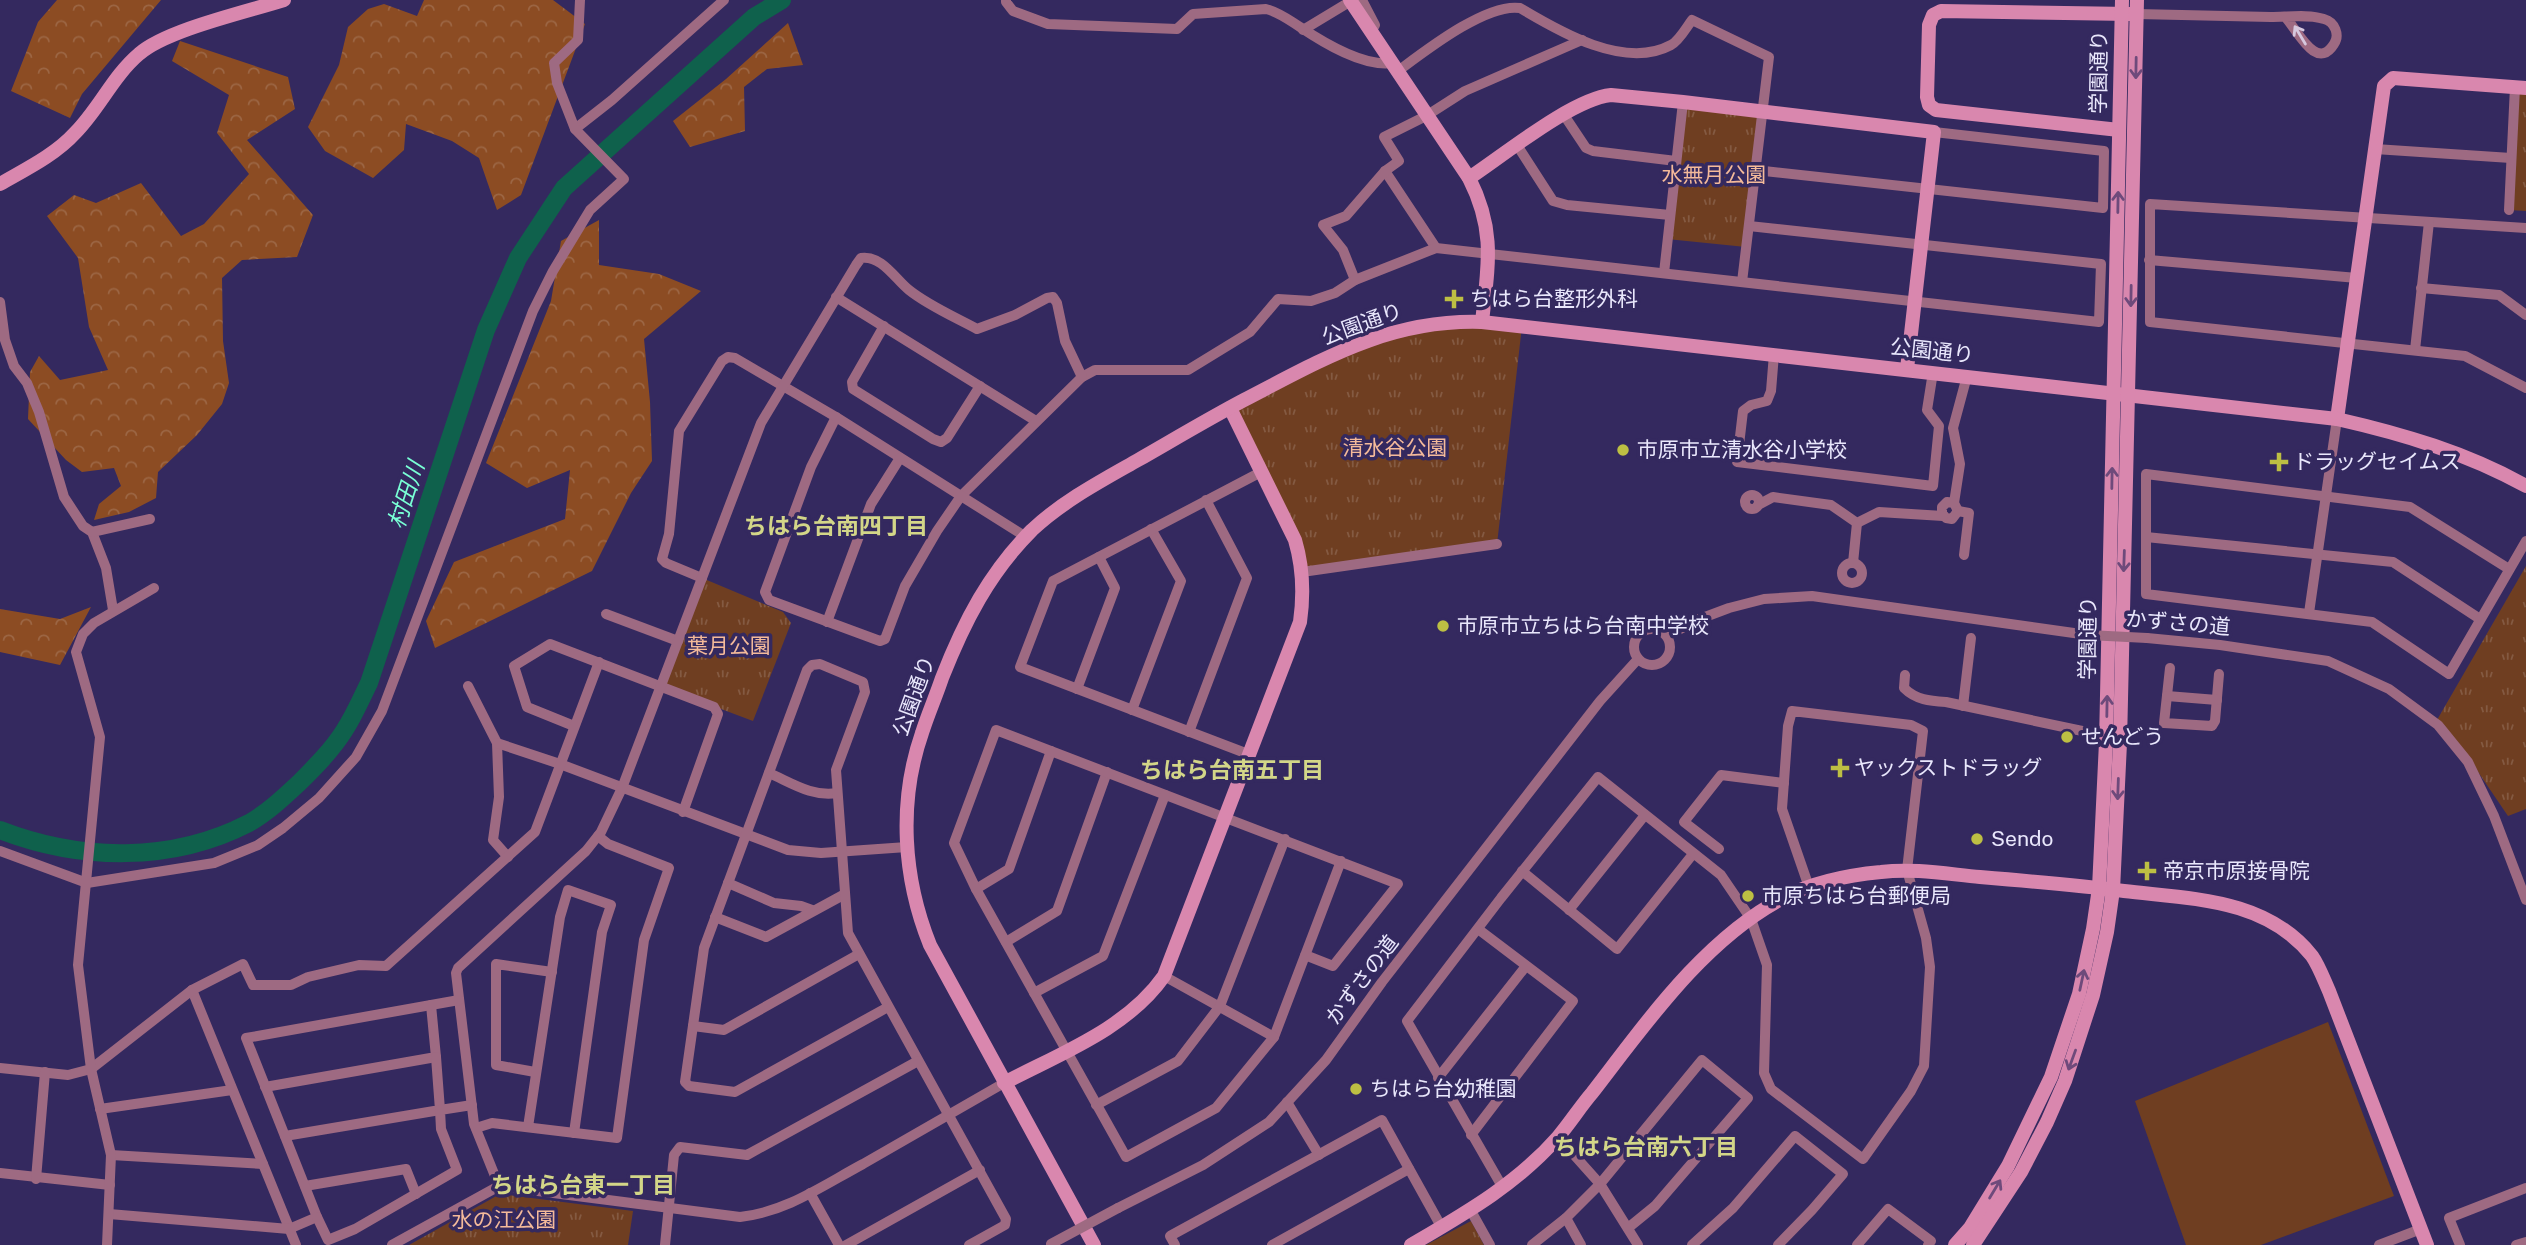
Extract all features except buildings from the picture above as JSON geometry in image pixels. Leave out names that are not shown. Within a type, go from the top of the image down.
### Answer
[{"type":"street","points":[[0,184],[60,147],[76,133],[125,68],[146,49],[190,29],[284,0]]},
{"type":"street","points":[[0,851],[88,880],[214,863],[258,845],[283,828],[319,798],[356,757],[382,711],[533,311],[553,271],[590,210],[624,179],[575,129],[556,83],[554,63],[578,40],[580,0]]},
{"type":"street","points":[[575,129],[612,100],[724,0]]},
{"type":"street","points":[[1006,0],[1013,11],[1048,24],[1177,29],[1193,13],[1266,9],[1277,11],[1303,30],[1357,59],[1395,67],[1447,34],[1512,7],[1520,8],[1561,33],[1638,55],[1671,45],[1692,20],[1769,57],[1742,282]]},
{"type":"street","points":[[1303,30],[1354,0],[1371,32],[1469,178],[1483,210],[1489,234],[1482,322]]},
{"type":"street","name":"学園通り","points":[[1955,1245],[1970,1227],[2008,1167],[2051,1077],[2079,994],[2093,929],[2106,889],[2120,743],[2121,7]]},
{"type":"street","points":[[2119,131],[1936,110],[1929,105],[1927,97],[1929,25],[1933,15],[1941,11],[2137,7],[2323,18],[2331,22],[2336,29],[2337,40],[2331,49],[2322,53],[2311,51],[2294,25],[2285,17]]},
{"type":"street","name":"学園通り","points":[[1973,1245],[2021,1172],[2065,1081],[2093,995],[2107,932],[2106,736],[2137,7]]},
{"type":"street","points":[[1355,279],[1343,250],[1323,225],[1346,216],[1385,172],[1399,161],[1384,137],[1426,116],[1465,91],[1582,40]]},
{"type":"street","points":[[2309,613],[2384,86],[2393,78],[2521,87],[2511,158],[2509,210]]},
{"type":"street","points":[[1469,178],[1578,105],[1600,96],[1629,96],[2104,151],[2103,208],[1755,170]]},
{"type":"street","points":[[1664,273],[1683,102]]},
{"type":"street","points":[[1564,115],[1586,148],[1593,151],[1676,160]]},
{"type":"street","points":[[1907,369],[1934,132]]},
{"type":"street","points":[[1517,145],[1553,201],[1567,205],[1670,215]]},
{"type":"street","points":[[2375,149],[2511,158]]},
{"type":"street","points":[[1385,172],[1436,248]]},
{"type":"street","points":[[2526,228],[2150,204],[2149,260],[2150,322],[2465,356],[2526,388]]},
{"type":"street","points":[[2416,350],[2429,222]]},
{"type":"street","points":[[836,417],[811,467],[765,592],[769,600],[874,640],[885,639],[905,586],[961,496],[1083,377],[1095,370],[1188,370],[1250,332],[1279,299],[1311,300],[1335,293],[1355,279],[1436,248],[2099,322],[2101,264],[1749,226]]},
{"type":"street","points":[[499,1186],[476,1128],[456,973],[458,968],[571,866],[598,836],[622,788],[761,422],[860,258],[867,257],[881,263],[910,291],[977,329],[1053,297],[1057,303],[1065,341],[1083,377]]},
{"type":"street","points":[[2149,260],[2357,278]]},
{"type":"street","points":[[2421,288],[2498,295],[2526,315]]},
{"type":"street","points":[[836,297],[1037,421]]},
{"type":"street","points":[[0,302],[5,340],[14,366],[27,383],[39,412],[64,497],[83,526],[92,532],[106,568],[113,610]]},
{"type":"street","name":"公園通り","points":[[1094,1245],[930,946],[914,895],[907,847],[907,812],[914,763],[921,734],[954,648],[974,604],[1004,560],[1026,537],[1082,492],[1230,408],[1322,360],[1394,331],[1427,324],[1482,322],[2337,419],[2432,444],[2526,486]]},
{"type":"street","points":[[884,326],[852,382],[853,389],[941,442],[947,438],[980,386]]},
{"type":"street","points":[[1774,354],[1771,391],[1767,401],[1751,405],[1741,415],[1737,462],[1933,486],[1939,426],[1927,410],[1933,372]]},
{"type":"street","points":[[702,578],[666,564],[662,559],[669,534],[679,431],[722,361],[728,357],[735,358],[836,417],[1026,537]]},
{"type":"street","points":[[1956,507],[1960,464],[1953,428],[1967,376]]},
{"type":"street","points":[[392,1245],[499,1186],[740,1217],[776,1210],[1127,1015],[1154,990],[1164,976],[1300,622],[1303,588],[1295,540],[1230,408]]},
{"type":"street","points":[[827,622],[871,504],[900,458]]},
{"type":"street","points":[[1248,754],[1020,667],[1053,581],[1261,472]]},
{"type":"street","points":[[2509,569],[2410,508],[2326,495],[2146,474],[2146,594],[2372,622],[2449,674],[2526,541]]},
{"type":"street","points":[[1758,505],[1773,497],[1831,505],[1857,523]]},
{"type":"street","points":[[1189,732],[1247,578],[1206,500]]},
{"type":"street","points":[[1857,523],[1880,512],[1943,516],[1941,510],[1944,504],[1956,507],[1969,513],[1964,555]]},
{"type":"street","points":[[92,532],[150,519]]},
{"type":"street","points":[[1853,563],[1857,523]]},
{"type":"street","points":[[1132,710],[1181,581],[1151,530]]},
{"type":"street","points":[[2146,537],[2393,562],[2480,619]]},
{"type":"street","points":[[1302,572],[1497,544]]},
{"type":"street","points":[[1077,689],[1115,588],[1099,557]]},
{"type":"street","points":[[107,1245],[111,1155],[91,1069],[78,965],[100,737],[76,652],[83,634],[94,623],[153,588]]},
{"type":"street","name":"かずさの道","points":[[1667,636],[1697,620],[1729,608],[1765,599],[1812,596],[2088,635],[2220,645],[2328,662],[2389,689],[2438,725],[2468,762],[2494,816],[2526,900]]},
{"type":"street","points":[[606,614],[678,641]]},
{"type":"street","points":[[1652,628],[1667,636],[1670,647],[1664,660],[1651,665],[1638,659],[1634,653],[1634,642],[1639,633],[1652,628]]},
{"type":"street","points":[[1964,706],[1971,638]]},
{"type":"street","points":[[574,726],[527,707],[514,666],[550,644],[714,707],[718,714],[683,812]]},
{"type":"street","name":"かずさの道","points":[[1050,1244],[1203,1165],[1269,1122],[1325,1060],[1382,982],[1600,701],[1638,659]]},
{"type":"street","points":[[0,1068],[68,1075],[91,1069],[192,990],[243,964],[253,985],[291,985],[308,977],[359,965],[386,966],[535,832],[599,662]]},
{"type":"street","points":[[888,1007],[735,1092],[689,1086],[685,1082],[704,948],[807,670],[812,665],[820,664],[863,682],[865,687],[866,692],[836,770],[848,933],[1006,1219],[1004,1225],[969,1245]]},
{"type":"street","points":[[2170,668],[2164,723],[2212,726],[2219,674]]},
{"type":"street","points":[[1905,675],[1904,688],[1911,695],[1923,700],[2106,736]]},
{"type":"street","points":[[468,686],[498,743],[499,797],[494,840],[508,857]]},
{"type":"street","points":[[2167,696],[2217,700]]},
{"type":"street","points":[[1503,1188],[1407,1021],[1598,777],[1721,875],[1751,919],[1767,965],[1764,1073],[1771,1089],[1863,1159],[1911,1091],[1924,1066],[1930,967],[1926,937],[1907,870],[1923,731],[1911,725],[1792,711],[1788,726],[1783,810],[1809,887]]},
{"type":"street","points":[[1306,955],[1333,967],[1398,884],[1341,861],[1285,839],[996,730],[954,843],[976,889],[1126,1157],[1216,1108],[1274,1037],[1341,861]]},
{"type":"street","points":[[498,743],[788,850],[821,853],[907,847]]},
{"type":"street","points":[[976,889],[1009,869],[1051,751]]},
{"type":"street","points":[[1006,942],[1057,911],[1107,772]]},
{"type":"street","points":[[769,773],[814,793],[837,793]]},
{"type":"street","points":[[1719,849],[1684,822],[1721,775],[1784,783]]},
{"type":"street","points":[[1034,993],[1104,956],[1165,795]]},
{"type":"street","points":[[1569,910],[1645,815]]},
{"type":"street","points":[[476,1128],[492,1123],[617,1138],[644,940],[669,868],[608,844],[598,836]]},
{"type":"street","points":[[1096,1105],[1178,1061],[1220,1006],[1285,839]]},
{"type":"street","points":[[1522,872],[1617,949],[1693,854]]},
{"type":"street","points":[[1411,1245],[1471,1211],[1503,1188],[1558,1138],[1651,1018],[1708,953],[1751,919],[1787,896],[1809,887],[1856,876],[1907,870],[2106,889],[2226,904],[2248,911],[2285,929],[2313,958],[2333,1001],[2427,1245]]},
{"type":"street","points":[[728,883],[774,903],[812,910]]},
{"type":"street","points":[[528,1127],[560,917],[568,890],[611,905],[602,932],[575,1133]]},
{"type":"street","points":[[715,917],[766,937],[845,894]]},
{"type":"street","points":[[1471,1135],[1573,1001],[1478,929]]},
{"type":"street","points":[[693,1026],[724,1030],[859,954]]},
{"type":"street","points":[[535,1072],[496,1065],[496,964],[552,972]]},
{"type":"street","points":[[1438,1078],[1526,966]]},
{"type":"street","points":[[1164,976],[1274,1037]]},
{"type":"street","points":[[192,990],[296,1245]]},
{"type":"street","points":[[431,1005],[442,1129],[457,1170],[355,1229],[328,1240],[246,1038],[459,1000]]},
{"type":"street","points":[[265,1087],[436,1057]]},
{"type":"street","points":[[1532,1245],[1566,1218],[1600,1184],[1702,1060],[1748,1098],[1655,1206],[1628,1228]]},
{"type":"street","points":[[665,1245],[674,1154],[680,1147],[747,1155],[918,1061]]},
{"type":"street","points":[[36,1179],[45,1072]]},
{"type":"street","points":[[100,1109],[232,1090]]},
{"type":"street","points":[[1287,1102],[1319,1156]]},
{"type":"street","points":[[285,1136],[472,1105]]},
{"type":"street","points":[[1175,1245],[1170,1236],[1382,1119],[1441,1228]]},
{"type":"street","points":[[1692,1245],[1733,1208],[1794,1136],[1843,1174],[1778,1245]]},
{"type":"street","points":[[1558,1138],[1600,1184],[1638,1245]]},
{"type":"street","points":[[111,1155],[263,1164]]},
{"type":"street","points":[[305,1186],[406,1169],[416,1194]]},
{"type":"street","points":[[1272,1245],[1409,1169]]},
{"type":"street","points":[[846,1245],[980,1170]]},
{"type":"street","points":[[0,1174],[110,1185]]},
{"type":"street","points":[[2460,1245],[2449,1218],[2526,1188]]},
{"type":"street","points":[[810,1193],[839,1245]]},
{"type":"street","points":[[1857,1245],[1888,1209],[1931,1241],[1928,1245]]},
{"type":"street","points":[[1471,1211],[1490,1245]]},
{"type":"street","points":[[109,1214],[289,1229],[317,1217]]},
{"type":"street","points":[[1566,1218],[1581,1245]]},
{"type":"street","points":[[2385,1244],[2421,1230]]},
{"type":"street","points":[[2516,1245],[2526,1242]]},
{"type":"green space","points":[[57,0],[161,0],[82,94],[70,118],[11,91],[38,22]]},
{"type":"green space","points":[[424,0],[553,0],[585,24],[521,195],[497,210],[479,158],[452,141],[406,124],[404,150],[373,178],[325,151],[308,127],[339,65],[348,27],[368,9],[384,4],[417,16]]},
{"type":"green space","points":[[788,23],[803,65],[767,69],[744,87],[745,131],[690,147],[673,121],[726,79]]},
{"type":"green space","points":[[180,41],[288,77],[295,109],[247,140],[313,215],[297,257],[242,260],[222,278],[223,341],[229,383],[222,404],[197,435],[158,472],[156,498],[129,512],[94,520],[99,504],[121,486],[114,468],[82,472],[66,460],[28,419],[30,372],[39,356],[60,380],[108,370],[89,327],[78,258],[47,216],[74,195],[96,203],[141,183],[181,236],[204,224],[249,174],[217,133],[229,95],[172,61]]},
{"type":"green space","points":[[2515,87],[2526,88],[2526,211],[2509,210]]},
{"type":"green space","name":"水無月公園","points":[[1683,102],[1761,111],[1746,247],[1667,239]]},
{"type":"green space","points":[[599,220],[599,265],[659,274],[701,291],[644,339],[652,461],[631,493],[592,571],[435,648],[426,621],[454,562],[565,519],[570,470],[527,488],[486,463],[551,301],[561,241]]},
{"type":"green space","name":"清水谷公園","points":[[1522,326],[1497,544],[1302,572],[1230,408],[1394,331]]},
{"type":"green space","points":[[2526,566],[2526,809],[2508,816],[2459,744],[2437,720]]},
{"type":"green space","name":"葉月公園","points":[[702,578],[783,612],[791,623],[753,721],[660,686]]},
{"type":"green space","points":[[91,607],[60,665],[0,652],[0,609],[60,619]]},
{"type":"green space","points":[[2328,1022],[2394,1196],[2261,1245],[2186,1245],[2135,1101]]},
{"type":"green space","name":"水の江公園","points":[[500,1194],[633,1211],[628,1245],[409,1245]]},
{"type":"green space","points":[[1471,1221],[1484,1245],[1426,1245]]},
{"type":"waterway","name":"村田川","points":[[0,830],[62,848],[94,852],[157,851],[189,845],[219,836],[256,819],[317,765],[344,731],[369,683],[486,330],[518,258],[564,188],[754,17],[782,0]]},
{"type":"place","name":"ちはら台整形外科","points":[[1454,299]]},
{"type":"place","name":"市原市立清水谷小学校","points":[[1623,450]]},
{"type":"place","name":"ドラッグセイムス","points":[[2279,462]]},
{"type":"place","name":"市原市立ちはら台南中学校","points":[[1443,626]]},
{"type":"place","name":"せんどう","points":[[2067,737]]},
{"type":"place","name":"ヤックストドラッグ","points":[[1840,768]]},
{"type":"place","name":"Sendo","points":[[1977,839]]},
{"type":"place","name":"帝京市原接骨院","points":[[2147,871]]},
{"type":"place","name":"市原ちはら台郵便局","points":[[1748,896]]},
{"type":"place","name":"ちはら台幼稚園","points":[[1356,1089]]},
{"type":"district","name":"ちはら台南四丁目","points":[[836,526]]},
{"type":"district","name":"ちはら台南五丁目","points":[[1232,770]]},
{"type":"district","name":"ちはら台南六丁目","points":[[1646,1147]]},
{"type":"district","name":"ちはら台東一丁目","points":[[583,1185]]}]
